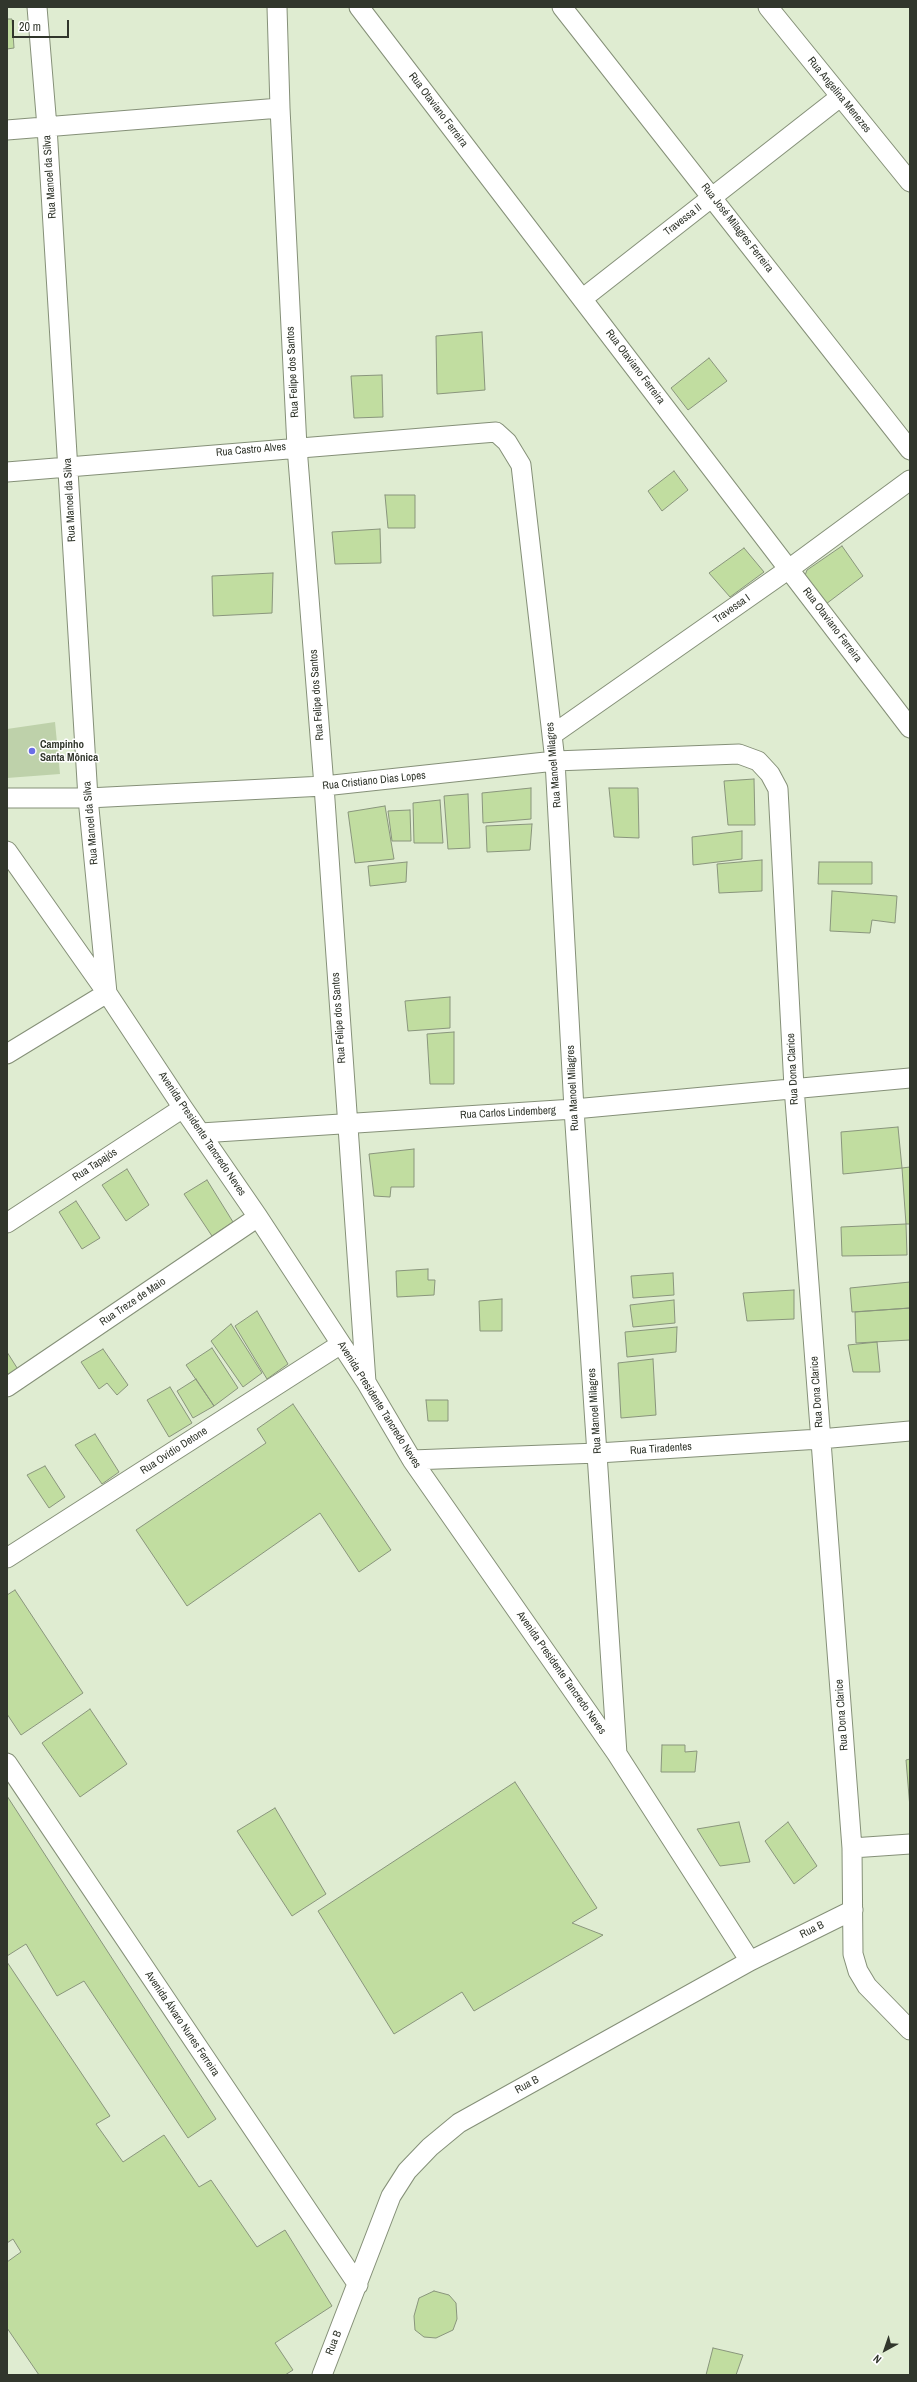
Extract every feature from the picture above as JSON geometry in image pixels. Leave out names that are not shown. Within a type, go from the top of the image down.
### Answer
[{"type":"street","name":"Rua Manoel da Silva","points":[[37,7],[47,127],[88,798],[107,993]]},
{"type":"street","name":"Rua Felipe dos Santos","points":[[277,7],[280,108],[297,447],[324,786],[346,1122],[366,1382]]},
{"type":"street","name":"Rua Otaviano Ferreira","points":[[359,7],[910,728]]},
{"type":"street","name":"Rua José Milagres Ferreira","points":[[562,7],[713,197],[910,450]]},
{"type":"street","name":"Rua Angelina Menezes","points":[[768,7],[910,182]]},
{"type":"street","name":"Travessa II","points":[[582,299],[840,97]]},
{"type":"street","points":[[7,130],[280,108]]},
{"type":"street","name":"Rua Castro Alves","points":[[7,472],[297,447],[496,432]]},
{"type":"street","name":"Rua Manoel Milagres","points":[[496,432],[507,442],[521,465],[555,761],[574,1109],[617,1754]]},
{"type":"street","name":"Travessa I","points":[[552,735],[789,569],[910,480]]},
{"type":"street","name":"Rua Cristiano Dias Lopes","points":[[7,798],[88,798],[324,786],[555,761],[740,754]]},
{"type":"street","name":"Rua Dona Clarice","points":[[740,754],[758,760],[770,774],[778,789],[794,1087],[852,1848],[853,1954],[858,1971],[867,1986],[910,2030]]},
{"type":"street","name":"Avenida Presidente Tancredo Neves","points":[[7,851],[107,993],[182,1108],[201,1133],[258,1217],[366,1382],[412,1460],[617,1754],[750,1961]]},
{"type":"street","points":[[7,1054],[107,993]]},
{"type":"street","name":"Rua Carlos Lindemberg","points":[[201,1133],[346,1122],[574,1109],[794,1087],[910,1078]]},
{"type":"street","name":"Rua Tapajós","points":[[7,1223],[182,1108]]},
{"type":"street","name":"Rua Treze de Maio","points":[[7,1387],[258,1217]]},
{"type":"street","name":"Rua Ovídio Detone","points":[[7,1558],[341,1344]]},
{"type":"street","name":"Rua Tiradentes","points":[[412,1460],[598,1453],[820,1439],[910,1431]]},
{"type":"street","name":"Avenida Álvaro Nunes Ferreira","points":[[7,1763],[358,2285]]},
{"type":"street","points":[[852,1848],[910,1844]]},
{"type":"street","name":"Rua B","points":[[322,2375],[358,2285],[391,2196],[407,2172],[430,2147],[453,2128],[750,1961],[853,1910]]},
{"type":"green space","name":"Campinho Santa Mônica","points":[[55,722],[60,774],[7,778],[7,729]]},
{"type":"building","points":[[7,19],[12,19],[14,48],[7,49]]},
{"type":"building","points":[[482,332],[485,390],[437,394],[436,336]]},
{"type":"building","points":[[709,358],[727,381],[688,410],[671,388]]},
{"type":"building","points":[[382,375],[383,417],[354,418],[351,376]]},
{"type":"building","points":[[674,471],[688,490],[662,511],[648,491]]},
{"type":"building","points":[[385,495],[415,495],[415,528],[388,528]]},
{"type":"building","points":[[380,529],[381,563],[335,564],[332,532]]},
{"type":"building","points":[[842,546],[863,576],[822,607],[804,578],[807,570]]},
{"type":"building","points":[[744,548],[764,572],[730,597],[709,573]]},
{"type":"building","points":[[273,573],[272,613],[213,616],[212,576]]},
{"type":"building","points":[[754,779],[755,825],[728,825],[724,781]]},
{"type":"building","points":[[531,788],[531,819],[483,823],[482,793]]},
{"type":"building","points":[[609,788],[638,788],[639,838],[614,837]]},
{"type":"building","points":[[468,794],[470,848],[448,849],[444,796]]},
{"type":"building","points":[[440,800],[443,843],[414,843],[413,803]]},
{"type":"building","points":[[385,806],[394,859],[355,863],[348,812]]},
{"type":"building","points":[[410,810],[411,841],[392,841],[388,811]]},
{"type":"building","points":[[532,824],[530,850],[487,852],[486,826]]},
{"type":"building","points":[[742,831],[742,859],[693,865],[692,837]]},
{"type":"building","points":[[762,860],[762,891],[719,893],[717,864]]},
{"type":"building","points":[[407,862],[406,882],[370,886],[368,866]]},
{"type":"building","points":[[819,862],[872,862],[872,884],[818,884]]},
{"type":"building","points":[[832,891],[897,896],[895,923],[872,920],[870,933],[830,931]]},
{"type":"building","points":[[450,997],[450,1028],[408,1031],[405,1001]]},
{"type":"building","points":[[454,1032],[454,1084],[430,1084],[427,1034]]},
{"type":"building","points":[[898,1127],[902,1168],[843,1174],[841,1132]]},
{"type":"building","points":[[414,1149],[414,1187],[391,1187],[390,1197],[374,1196],[369,1154]]},
{"type":"building","points":[[910,1167],[910,1224],[906,1224],[902,1168]]},
{"type":"building","points":[[127,1169],[149,1205],[126,1221],[102,1185]]},
{"type":"building","points":[[207,1180],[233,1222],[212,1236],[184,1194]]},
{"type":"building","points":[[76,1201],[100,1238],[82,1249],[59,1212]]},
{"type":"building","points":[[906,1224],[907,1255],[842,1256],[841,1227]]},
{"type":"building","points":[[428,1269],[428,1280],[435,1280],[434,1295],[397,1297],[396,1271]]},
{"type":"building","points":[[673,1273],[674,1295],[633,1298],[631,1276]]},
{"type":"building","points":[[910,1282],[910,1308],[852,1312],[850,1288]]},
{"type":"building","points":[[794,1290],[794,1319],[747,1321],[743,1293]]},
{"type":"building","points":[[502,1299],[502,1331],[480,1331],[479,1301]]},
{"type":"building","points":[[674,1300],[675,1323],[633,1327],[630,1305]]},
{"type":"building","points":[[910,1308],[910,1340],[856,1343],[855,1312]]},
{"type":"building","points":[[257,1311],[288,1364],[267,1379],[235,1326]]},
{"type":"building","points":[[231,1324],[262,1373],[243,1387],[211,1341]]},
{"type":"building","points":[[677,1327],[676,1352],[627,1357],[625,1332]]},
{"type":"building","points":[[877,1342],[880,1372],[853,1372],[848,1345]]},
{"type":"building","points":[[212,1348],[238,1388],[214,1406],[186,1365]]},
{"type":"building","points":[[103,1349],[128,1385],[117,1395],[107,1383],[99,1389],[81,1362]]},
{"type":"building","points":[[7,1352],[19,1371],[7,1379]]},
{"type":"building","points":[[653,1359],[656,1415],[621,1418],[618,1363]]},
{"type":"building","points":[[196,1379],[214,1406],[193,1418],[177,1391]]},
{"type":"building","points":[[170,1387],[192,1423],[169,1437],[147,1400]]},
{"type":"building","points":[[426,1400],[448,1400],[448,1421],[428,1421]]},
{"type":"building","points":[[293,1404],[391,1550],[359,1572],[320,1513],[187,1606],[136,1530],[266,1443],[257,1429]]},
{"type":"building","points":[[95,1434],[119,1472],[102,1484],[75,1445]]},
{"type":"building","points":[[45,1466],[65,1497],[49,1508],[27,1475]]},
{"type":"building","points":[[15,1590],[83,1693],[21,1735],[7,1714],[7,1595]]},
{"type":"building","points":[[90,1709],[127,1764],[80,1797],[42,1743]]},
{"type":"building","points":[[662,1745],[685,1745],[685,1752],[697,1751],[695,1772],[661,1772]]},
{"type":"building","points":[[910,1759],[910,1808],[906,1760]]},
{"type":"building","points":[[515,1782],[597,1908],[572,1923],[603,1935],[474,2011],[462,1992],[394,2034],[318,1911]]},
{"type":"building","points":[[7,1796],[216,2119],[188,2138],[84,1981],[57,1996],[26,1944],[7,1956]]},
{"type":"building","points":[[275,1808],[326,1894],[292,1916],[237,1831]]},
{"type":"building","points":[[739,1822],[750,1862],[720,1866],[697,1829]]},
{"type":"building","points":[[788,1822],[817,1866],[794,1884],[765,1841]]},
{"type":"building","points":[[7,1962],[110,2116],[96,2124],[123,2162],[164,2135],[199,2187],[211,2180],[257,2247],[285,2230],[332,2306],[275,2343],[293,2370],[285,2375],[39,2375],[7,2328],[7,2262],[21,2252],[13,2239],[7,2243]]},
{"type":"building","points":[[434,2291],[449,2295],[456,2303],[457,2319],[453,2330],[436,2338],[424,2337],[415,2330],[414,2316],[419,2298]]},
{"type":"building","points":[[713,2348],[743,2355],[736,2375],[706,2375]]},
{"type":"place","name":"Campinho Santa Mônica","points":[[32,751]]}]
